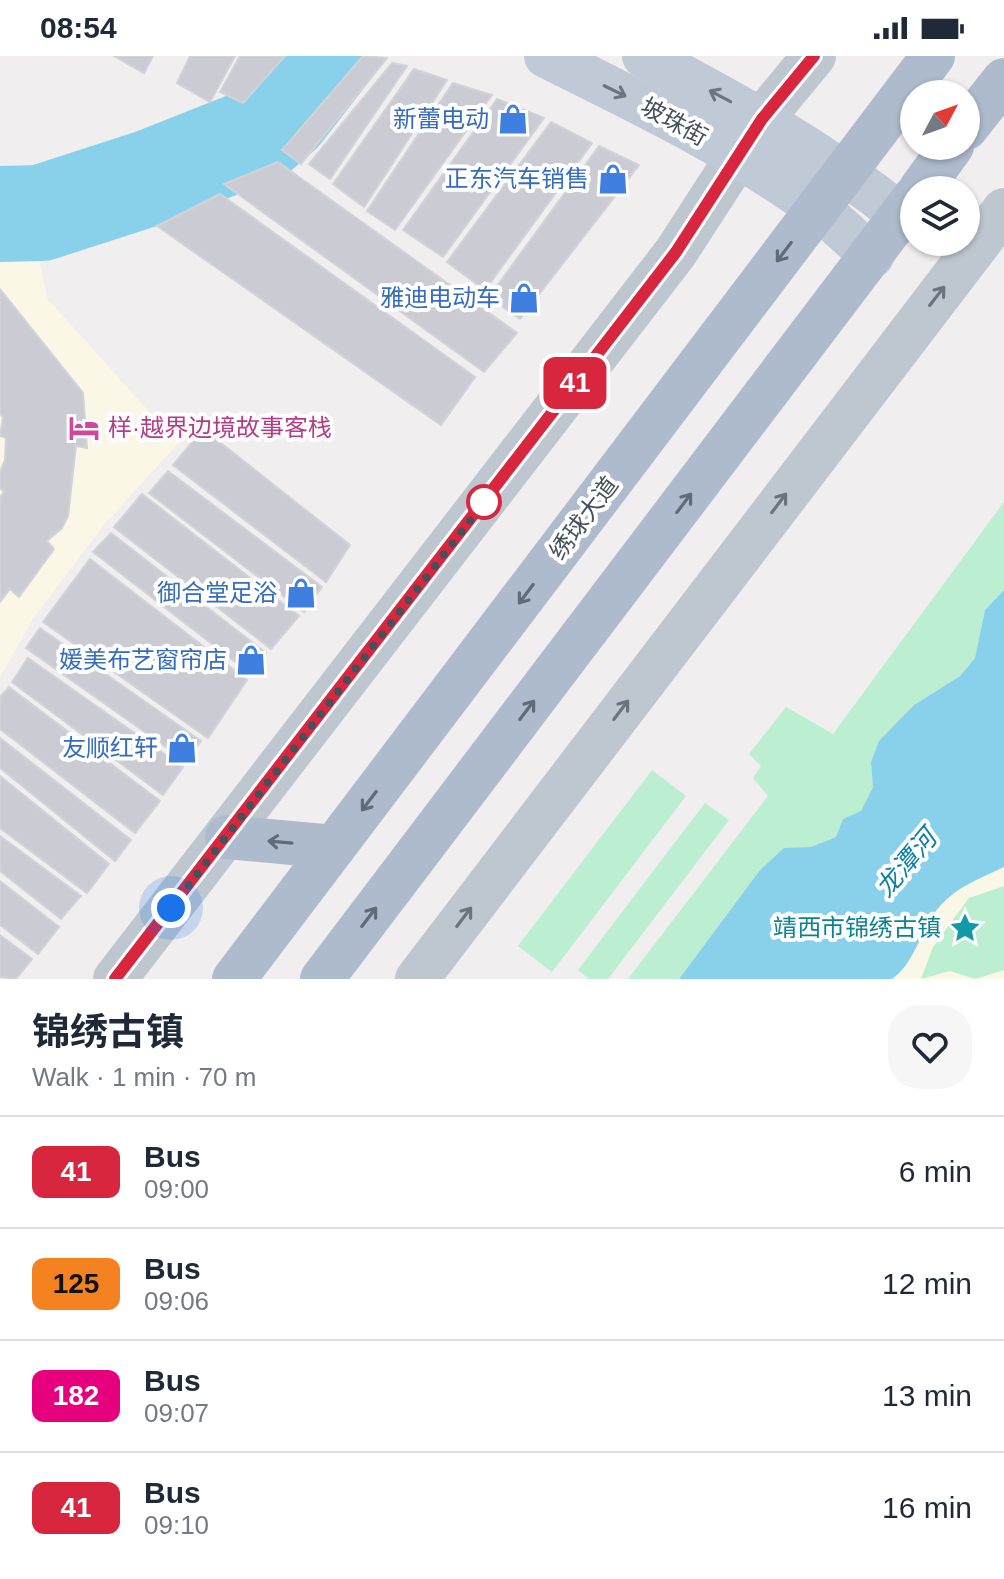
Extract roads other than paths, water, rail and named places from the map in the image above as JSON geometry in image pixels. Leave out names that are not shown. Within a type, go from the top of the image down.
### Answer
[{"type":"main road","name":"坡珠街","points":[[546,56],[668,117],[739,158],[817,209],[872,256]]},
{"type":"main road","name":"坡珠街","points":[[644,56],[762,119],[845,171],[900,196]]},
{"type":"main road","name":"绣球大道","points":[[234,979],[933,56]]},
{"type":"main road","points":[[980,110],[1004,80]]},
{"type":"main road","points":[[322,979],[900,218]]},
{"type":"main road","points":[[227,837],[334,847]]},
{"type":"street","points":[[115,979],[676,252],[762,119],[814,56]]},
{"type":"street","points":[[417,979],[1004,210]]},
{"type":"water","points":[[304,56],[354,56],[270,150],[35,237],[33,195],[186,149],[249,117]]},
{"type":"water","name":"龙潭河","points":[[1004,590],[1004,867],[962,888],[940,906],[907,964],[892,979],[679,979],[760,870],[784,848],[811,847],[836,837],[843,819],[861,811],[873,787],[871,762],[879,741],[914,705],[960,676],[975,658],[985,610]]},
{"type":"waterway","points":[[0,214],[41,213],[149,178],[260,134],[283,114],[328,56]]},
{"type":"place","name":"新蕾电动","points":[[513,119]]},
{"type":"place","name":"正东汽车销售","points":[[613,179]]},
{"type":"place","name":"雅迪电动车","points":[[524,298]]},
{"type":"place","name":"样·越界边境故事客栈","points":[[84,428]]},
{"type":"place","name":"御合堂足浴","points":[[301,593]]},
{"type":"place","name":"媛美布艺窗帘店","points":[[251,660]]},
{"type":"place","name":"友顺红轩","points":[[182,748]]},
{"type":"place","name":"靖西市锦绣古镇","points":[[965,928]]}]
